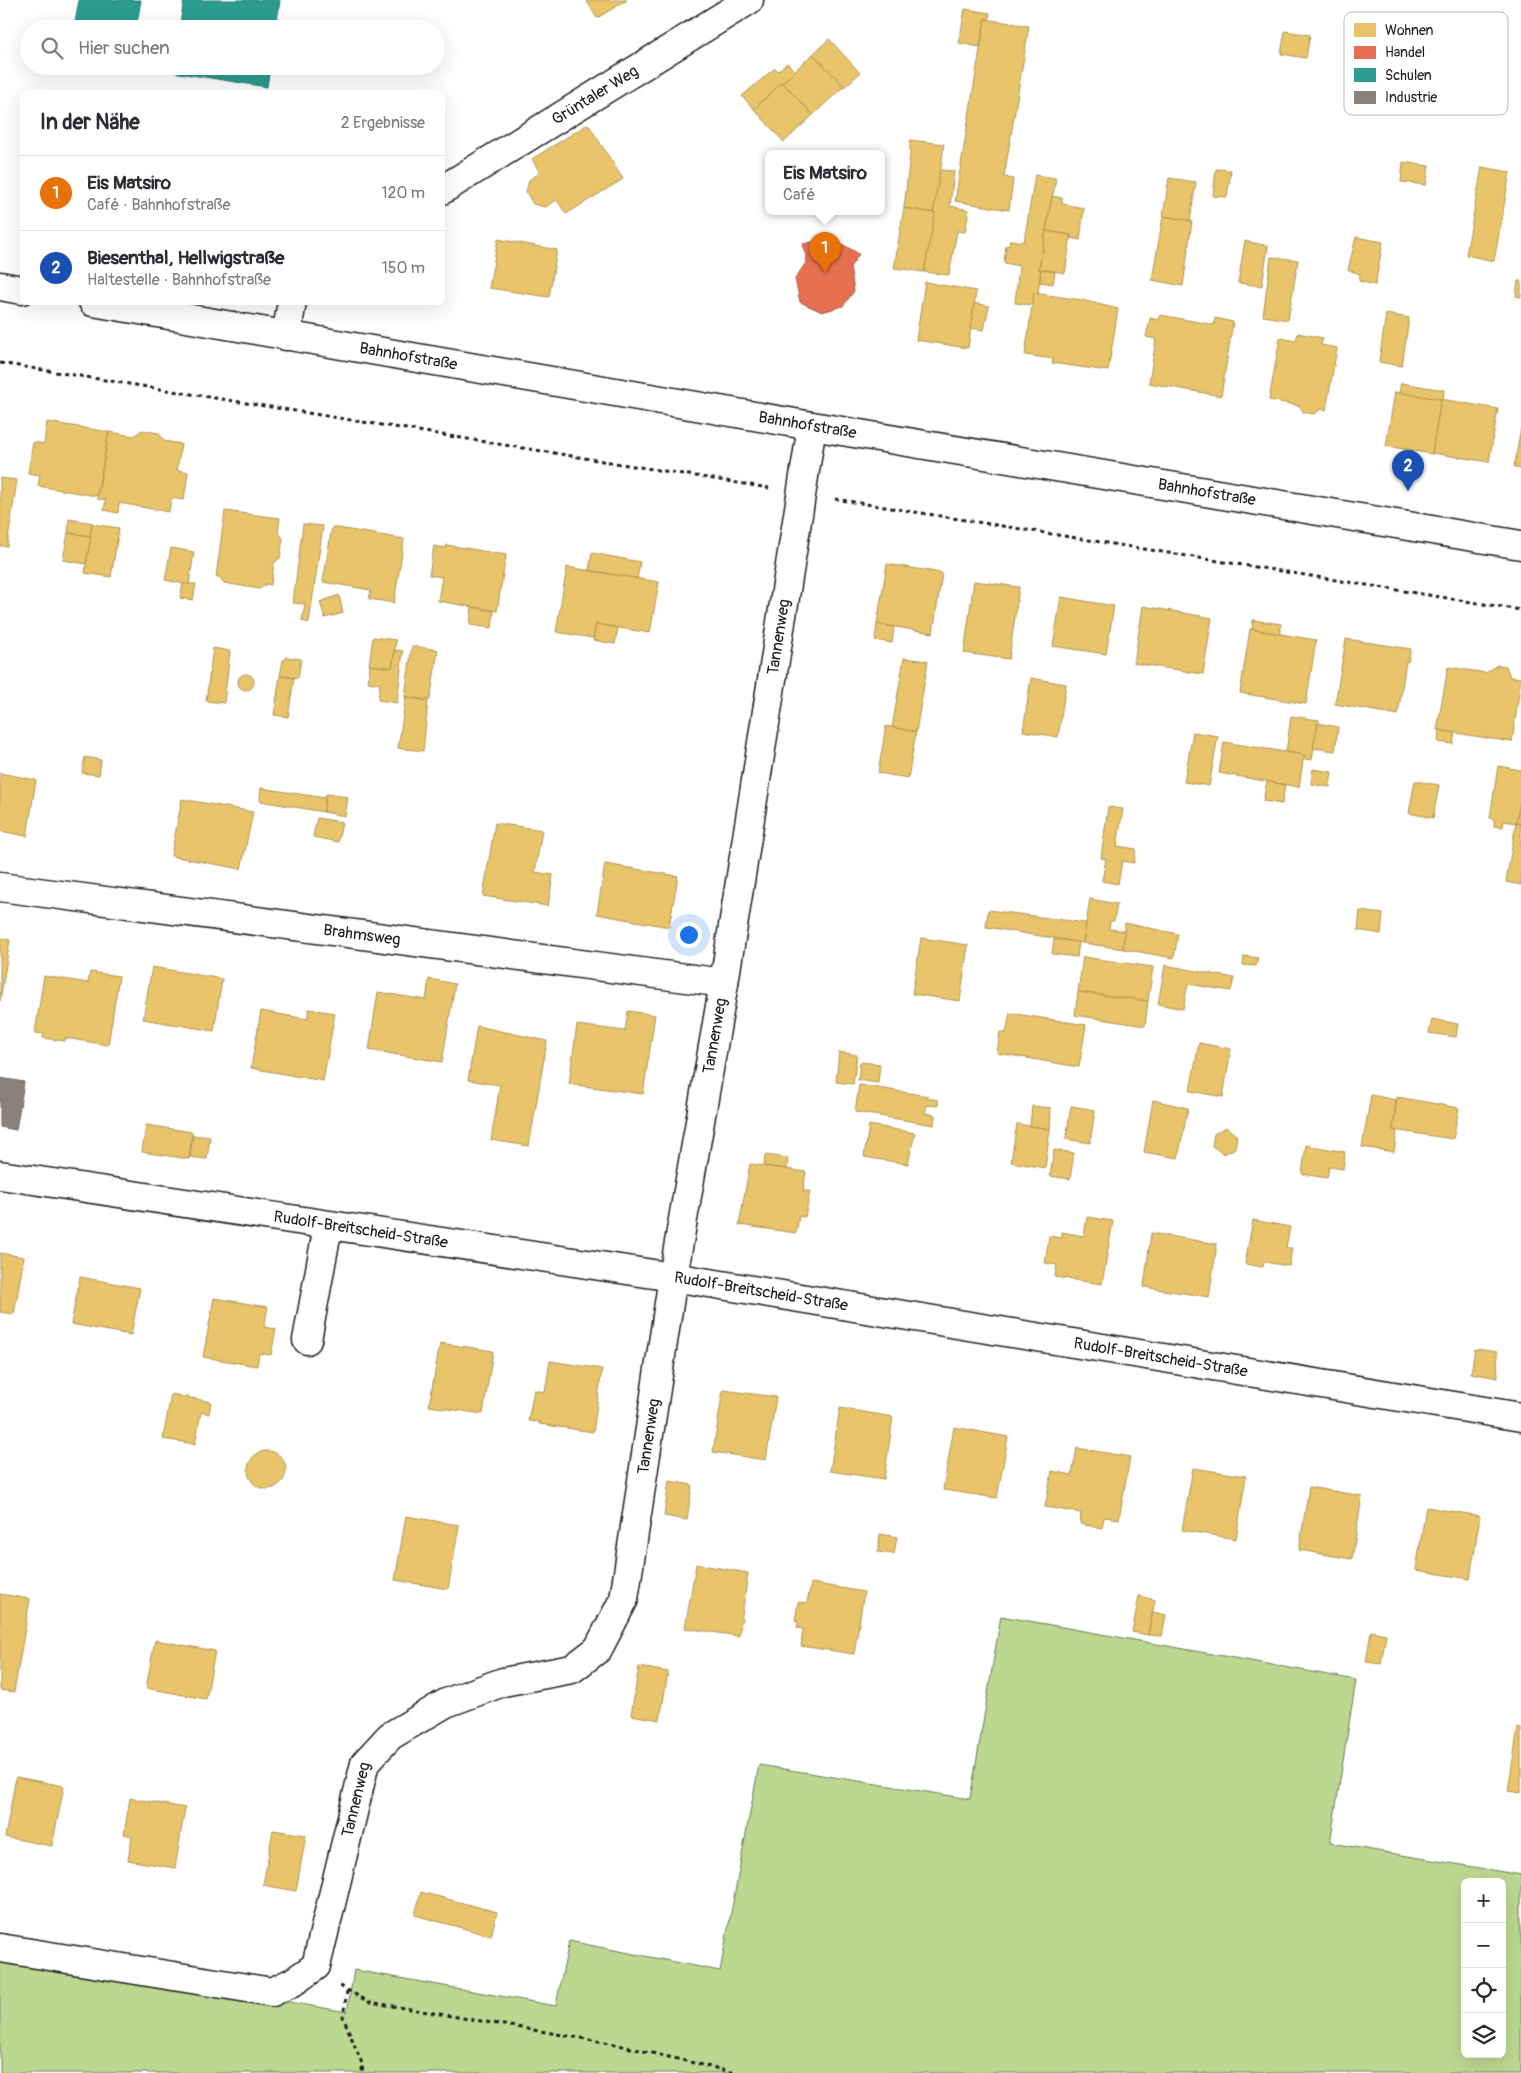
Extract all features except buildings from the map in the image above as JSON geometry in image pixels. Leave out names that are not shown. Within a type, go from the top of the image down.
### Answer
[{"type":"street","name":"Grüntaler Weg","points":[[445,188],[749,0]]},
{"type":"street","points":[[0,286],[20,290]]},
{"type":"street","name":"Bahnhofstraße","points":[[110,305],[812,426],[1521,545]]},
{"type":"street","points":[[286,336],[291,305]]},
{"type":"street","name":"Tannenweg","points":[[316,1966],[366,1763],[390,1736],[446,1703],[503,1682],[572,1669],[598,1649],[624,1599],[673,1278],[724,983],[812,426]]},
{"type":"street","name":"Brahmsweg","points":[[0,887],[724,983]]},
{"type":"street","name":"Rudolf-Breitscheid-Straße","points":[[0,1175],[673,1278],[1521,1417]]},
{"type":"street","points":[[308,1340],[328,1226]]},
{"type":"street","points":[[0,1948],[272,1992],[293,1982],[316,1966]]},
{"type":"path","points":[[0,363],[1521,610]]},
{"type":"path","points":[[316,1966],[347,1991],[369,2002],[610,2043],[736,2073]]},
{"type":"path","points":[[347,1991],[343,2017],[362,2066],[361,2073]]},
{"type":"green space","points":[[1001,1616],[1356,1680],[1330,1843],[1521,1875],[1521,2073],[0,2073],[0,1952],[347,2012],[354,1970],[556,2006],[569,1941],[720,1971],[759,1765],[970,1799]]},
{"type":"place","name":"Eis Matsiro","points":[[825,273]]},
{"type":"place","name":"Biesenthal, Hellwigstraße","points":[[1408,491]]}]
